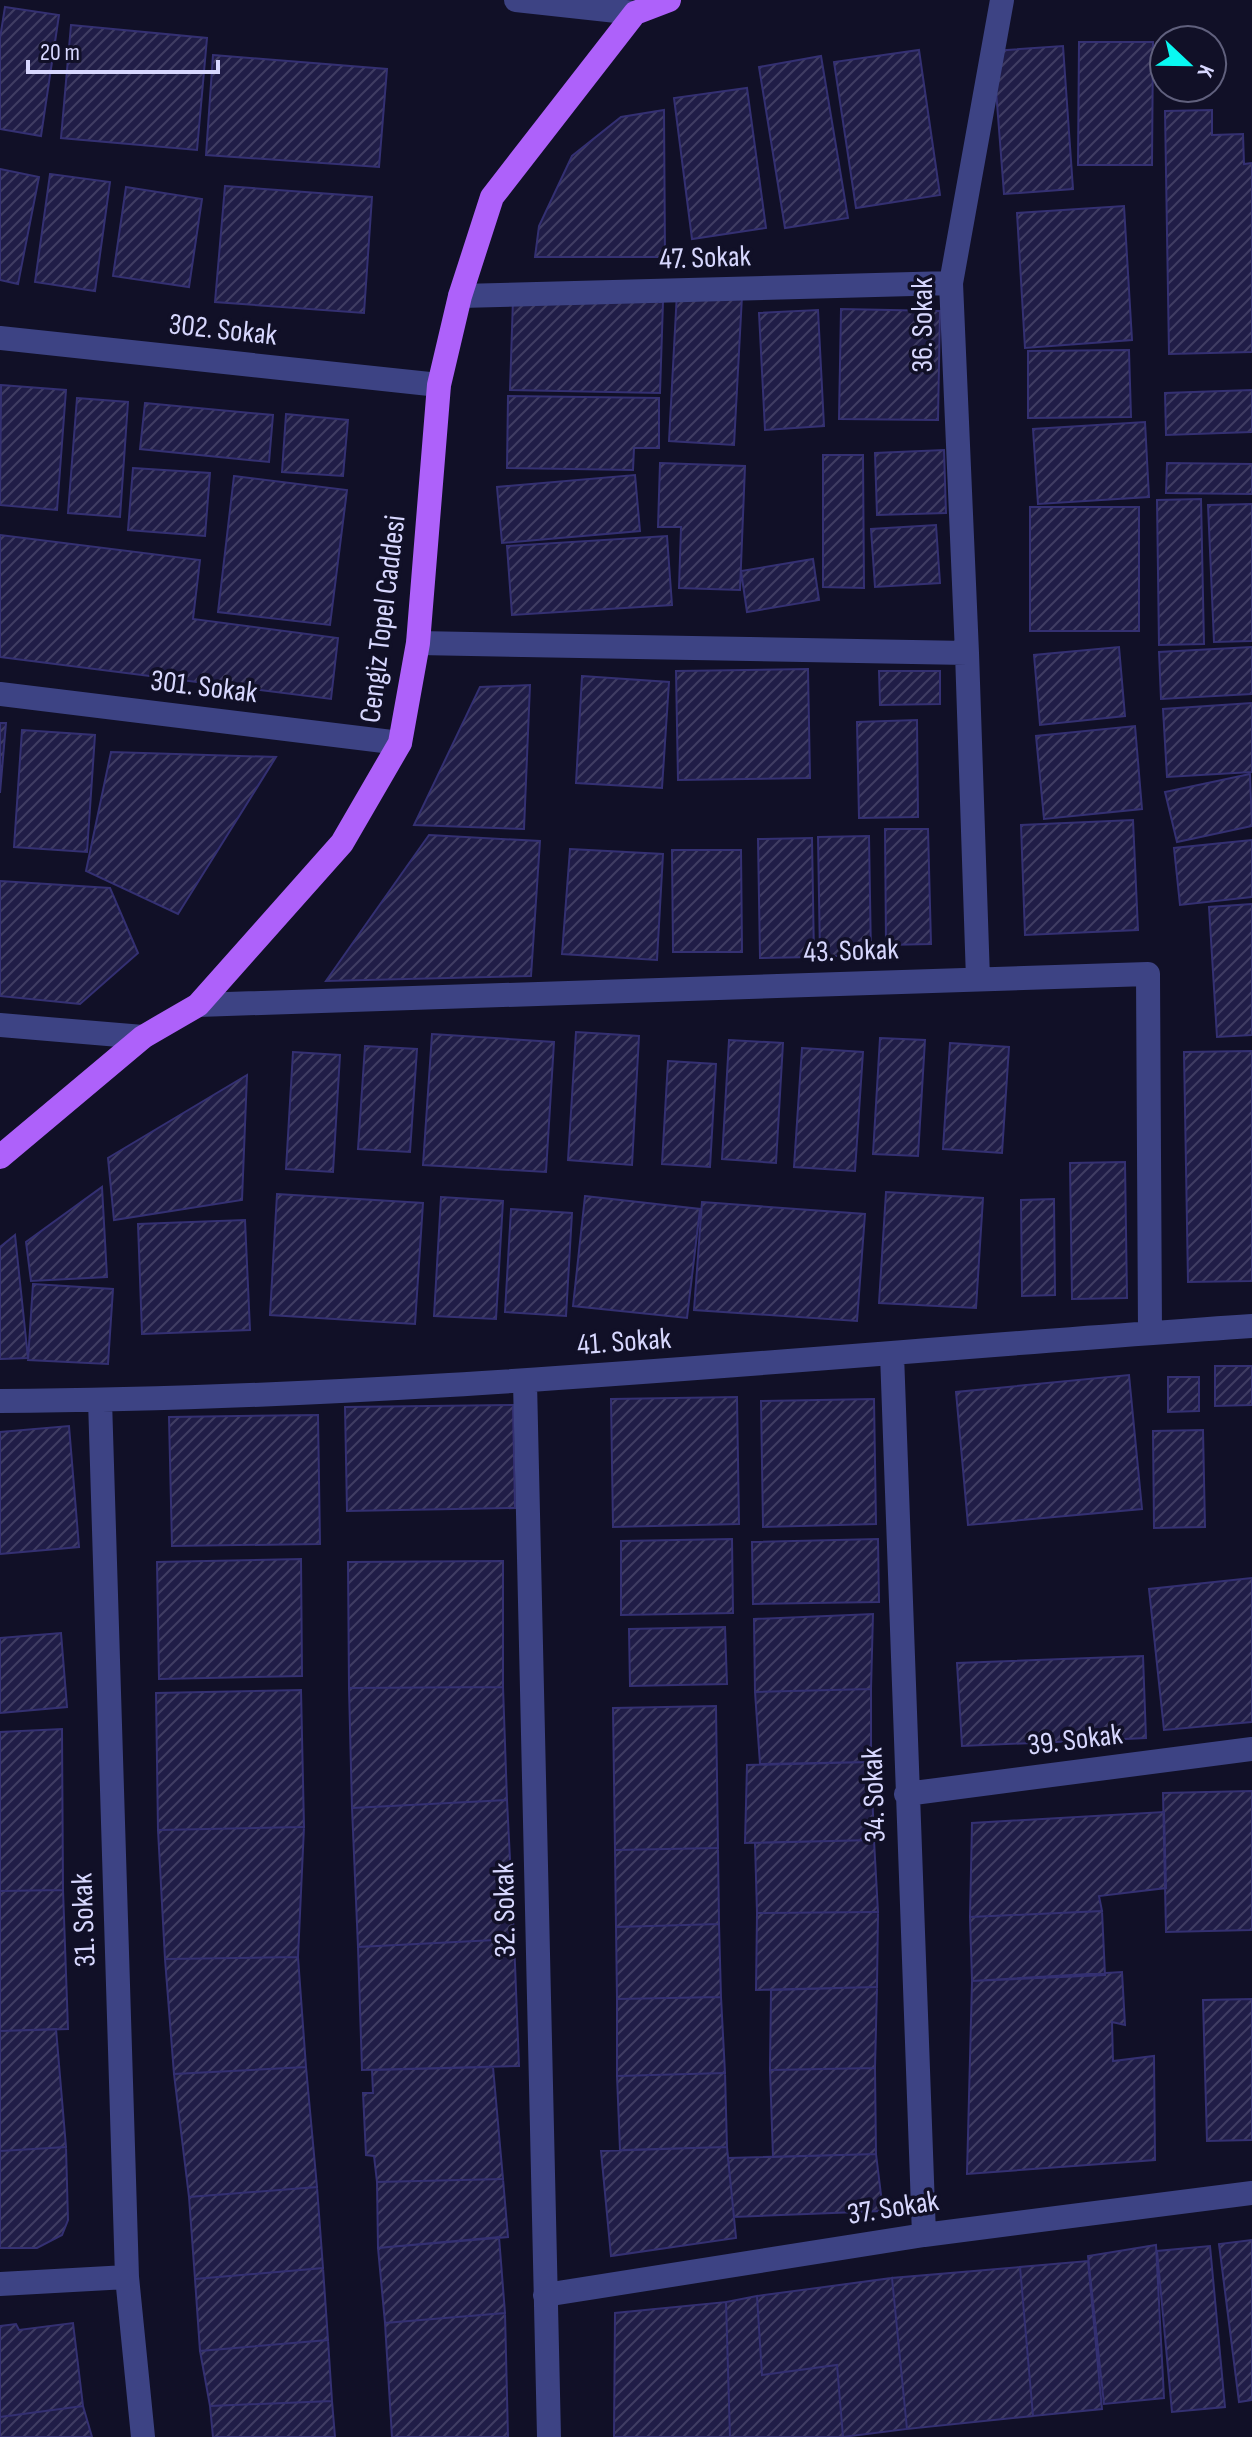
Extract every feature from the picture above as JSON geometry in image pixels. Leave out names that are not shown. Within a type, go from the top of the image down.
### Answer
[{"type":"main road","points":[[635,13],[669,0]]},
{"type":"main road","name":"Cengiz Topel Caddesi","points":[[0,1157],[143,1037],[198,1005],[342,843],[400,743],[418,643],[439,385],[460,296],[492,197],[635,13]]},
{"type":"street","points":[[516,0],[635,13]]},
{"type":"street","name":"36. Sokak","points":[[978,979],[951,283],[1002,0]]},
{"type":"street","name":"47. Sokak","points":[[460,296],[951,283]]},
{"type":"street","name":"302. Sokak","points":[[0,338],[439,385]]},
{"type":"street","points":[[418,643],[967,653]]},
{"type":"street","name":"301. Sokak","points":[[0,694],[400,743]]},
{"type":"street","name":"43. Sokak","points":[[198,1005],[1148,974],[1150,1333]]},
{"type":"street","points":[[0,1025],[143,1037]]},
{"type":"street","name":"41. Sokak","points":[[0,1401],[100,1400],[525,1382],[1252,1326]]},
{"type":"street","name":"34. Sokak","points":[[892,1354],[924,2235]]},
{"type":"street","name":"32. Sokak","points":[[525,1382],[549,2437]]},
{"type":"street","name":"31. Sokak","points":[[100,1400],[127,2277],[143,2437]]},
{"type":"street","name":"39. Sokak","points":[[906,1794],[1252,1749]]},
{"type":"street","name":"37. Sokak","points":[[545,2295],[924,2235],[1252,2193]]},
{"type":"street","points":[[0,2284],[127,2277]]},
{"type":"building","points":[[5,7],[59,15],[41,136],[0,129],[0,38]]},
{"type":"building","points":[[71,25],[207,38],[197,150],[61,138]]},
{"type":"building","points":[[1079,42],[1148,42],[1148,104],[1152,104],[1152,165],[1078,165]]},
{"type":"building","points":[[1063,46],[1073,189],[1004,194],[993,51]]},
{"type":"building","points":[[919,50],[940,195],[856,208],[834,62]]},
{"type":"building","points":[[213,55],[387,69],[379,167],[206,155]]},
{"type":"building","points":[[821,56],[848,218],[785,228],[759,67]]},
{"type":"building","points":[[747,88],[766,228],[692,239],[674,98]]},
{"type":"building","points":[[664,110],[665,257],[535,257],[539,226],[572,156],[621,117]]},
{"type":"building","points":[[1212,110],[1212,135],[1243,134],[1244,164],[1252,163],[1252,352],[1169,354],[1165,111]]},
{"type":"building","points":[[0,169],[39,177],[18,284],[0,280]]},
{"type":"building","points":[[50,174],[110,182],[95,291],[35,282]]},
{"type":"building","points":[[225,186],[372,197],[364,313],[215,302]]},
{"type":"building","points":[[126,187],[202,199],[189,287],[113,276]]},
{"type":"building","points":[[1124,206],[1132,340],[1025,348],[1017,213]]},
{"type":"building","points":[[677,292],[742,296],[734,445],[669,441]]},
{"type":"building","points":[[513,299],[663,302],[660,393],[510,390]]},
{"type":"building","points":[[841,309],[940,311],[938,420],[839,419]]},
{"type":"building","points":[[818,310],[824,426],[765,430],[759,313]]},
{"type":"building","points":[[1129,350],[1131,417],[1028,418],[1028,351]]},
{"type":"building","points":[[1,385],[66,390],[57,510],[0,505]]},
{"type":"building","points":[[1252,390],[1252,432],[1166,435],[1165,393]]},
{"type":"building","points":[[508,396],[659,398],[659,448],[634,448],[633,470],[507,468]]},
{"type":"building","points":[[77,398],[128,402],[120,517],[68,513]]},
{"type":"building","points":[[145,403],[273,415],[269,462],[140,449]]},
{"type":"building","points":[[286,414],[348,420],[343,476],[282,472]]},
{"type":"building","points":[[1145,422],[1149,497],[1038,504],[1033,429]]},
{"type":"building","points":[[944,450],[946,513],[877,515],[875,453]]},
{"type":"building","points":[[823,455],[863,455],[864,588],[823,587]]},
{"type":"building","points":[[660,463],[745,466],[740,590],[679,588],[681,527],[658,527]]},
{"type":"building","points":[[1167,463],[1252,464],[1252,494],[1166,493]]},
{"type":"building","points":[[133,468],[210,473],[205,536],[128,530]]},
{"type":"building","points":[[635,475],[640,531],[502,543],[497,487]]},
{"type":"building","points":[[234,476],[347,490],[330,625],[218,612]]},
{"type":"building","points":[[1201,499],[1204,644],[1159,645],[1157,500]]},
{"type":"building","points":[[1252,504],[1252,641],[1214,642],[1208,505]]},
{"type":"building","points":[[1030,507],[1139,507],[1139,631],[1030,631]]},
{"type":"building","points":[[936,525],[940,583],[875,587],[871,529]]},
{"type":"building","points":[[0,535],[200,560],[193,619],[338,638],[331,699],[0,657]]},
{"type":"building","points":[[667,536],[672,605],[512,615],[507,546]]},
{"type":"building","points":[[813,559],[819,600],[747,612],[741,571]]},
{"type":"building","points":[[1119,647],[1125,716],[1040,725],[1034,655]]},
{"type":"building","points":[[1252,647],[1252,694],[1161,699],[1159,652]]},
{"type":"building","points":[[808,669],[810,778],[678,780],[676,671]]},
{"type":"building","points":[[879,671],[940,671],[940,704],[880,705]]},
{"type":"building","points":[[582,676],[669,682],[662,788],[576,783]]},
{"type":"building","points":[[530,685],[524,829],[414,825],[480,687]]},
{"type":"building","points":[[1252,703],[1252,772],[1167,777],[1163,709]]},
{"type":"building","points":[[917,720],[918,817],[859,818],[857,722]]},
{"type":"building","points":[[0,723],[6,723],[0,793]]},
{"type":"building","points":[[1135,726],[1142,809],[1044,819],[1036,736]]},
{"type":"building","points":[[22,730],[95,735],[87,852],[14,847]]},
{"type":"building","points":[[111,752],[276,757],[178,914],[86,871]]},
{"type":"building","points":[[1250,774],[1252,826],[1177,842],[1165,792]]},
{"type":"building","points":[[1133,820],[1138,930],[1025,935],[1021,825]]},
{"type":"building","points":[[885,829],[928,829],[931,944],[886,945]]},
{"type":"building","points":[[429,835],[540,841],[531,976],[326,981]]},
{"type":"building","points":[[869,836],[871,956],[820,956],[818,837]]},
{"type":"building","points":[[812,838],[814,957],[760,958],[758,839]]},
{"type":"building","points":[[1252,840],[1252,897],[1180,905],[1174,848]]},
{"type":"building","points":[[570,849],[663,854],[657,960],[562,954]]},
{"type":"building","points":[[672,850],[741,850],[742,952],[673,952]]},
{"type":"building","points":[[0,881],[110,888],[138,953],[80,1004],[0,996]]},
{"type":"building","points":[[1252,904],[1252,1035],[1217,1037],[1209,907]]},
{"type":"building","points":[[576,1032],[639,1036],[632,1165],[568,1160]]},
{"type":"building","points":[[432,1034],[554,1042],[546,1172],[423,1165]]},
{"type":"building","points":[[880,1038],[925,1040],[918,1156],[873,1154]]},
{"type":"building","points":[[729,1040],[783,1043],[776,1163],[722,1159]]},
{"type":"building","points":[[950,1043],[1009,1047],[1002,1153],[943,1149]]},
{"type":"building","points":[[365,1046],[417,1049],[410,1152],[358,1149]]},
{"type":"building","points":[[802,1048],[863,1052],[855,1171],[794,1167]]},
{"type":"building","points":[[1252,1051],[1252,1281],[1188,1282],[1184,1052]]},
{"type":"building","points":[[293,1052],[340,1055],[333,1172],[286,1169]]},
{"type":"building","points":[[668,1061],[716,1064],[710,1167],[662,1164]]},
{"type":"building","points":[[247,1075],[242,1200],[114,1220],[108,1158]]},
{"type":"building","points":[[1125,1162],[1127,1298],[1072,1299],[1070,1163]]},
{"type":"building","points":[[102,1187],[107,1277],[31,1281],[26,1242]]},
{"type":"building","points":[[886,1192],[983,1198],[976,1308],[879,1303]]},
{"type":"building","points":[[277,1194],[423,1203],[415,1324],[270,1315]]},
{"type":"building","points":[[585,1196],[700,1209],[687,1318],[573,1306]]},
{"type":"building","points":[[441,1197],[503,1201],[496,1319],[434,1316]]},
{"type":"building","points":[[1054,1199],[1055,1295],[1022,1296],[1021,1200]]},
{"type":"building","points":[[702,1202],[865,1214],[857,1321],[694,1310]]},
{"type":"building","points":[[511,1209],[572,1213],[566,1316],[505,1312]]},
{"type":"building","points":[[245,1220],[250,1330],[142,1334],[138,1224]]},
{"type":"building","points":[[15,1235],[28,1358],[0,1359],[0,1247]]},
{"type":"building","points":[[33,1284],[113,1289],[108,1364],[28,1360]]},
{"type":"building","points":[[1215,1366],[1252,1366],[1252,1405],[1215,1406]]},
{"type":"building","points":[[1129,1375],[1142,1509],[968,1525],[956,1392]]},
{"type":"building","points":[[1168,1377],[1199,1377],[1199,1411],[1168,1412]]},
{"type":"building","points":[[737,1397],[739,1524],[613,1527],[611,1399]]},
{"type":"building","points":[[874,1399],[876,1524],[763,1527],[761,1401]]},
{"type":"building","points":[[513,1405],[515,1508],[347,1511],[345,1407]]},
{"type":"building","points":[[318,1415],[320,1544],[172,1546],[169,1417]]},
{"type":"building","points":[[69,1426],[79,1547],[0,1554],[0,1432]]},
{"type":"building","points":[[1203,1430],[1205,1527],[1154,1528],[1153,1431]]},
{"type":"building","points":[[732,1539],[733,1613],[621,1615],[621,1541]]},
{"type":"building","points":[[878,1539],[879,1602],[753,1604],[752,1542]]},
{"type":"building","points":[[301,1559],[302,1676],[159,1679],[157,1562]]},
{"type":"building","points":[[503,1561],[503,1687],[349,1688],[348,1562]]},
{"type":"building","points":[[1252,1578],[1252,1722],[1164,1730],[1149,1589]]},
{"type":"building","points":[[873,1614],[871,1689],[755,1692],[754,1619]]},
{"type":"building","points":[[725,1627],[727,1684],[630,1686],[629,1629]]},
{"type":"building","points":[[61,1633],[67,1707],[0,1713],[0,1638]]},
{"type":"building","points":[[1143,1656],[1146,1738],[962,1746],[957,1663]]},
{"type":"building","points":[[503,1687],[507,1800],[352,1808],[349,1688]]},
{"type":"building","points":[[871,1689],[871,1762],[760,1764],[755,1692]]},
{"type":"building","points":[[301,1690],[304,1827],[158,1830],[156,1693]]},
{"type":"building","points":[[716,1706],[718,1848],[615,1850],[613,1708]]},
{"type":"building","points":[[62,1729],[63,1890],[0,1891],[0,1732]]},
{"type":"building","points":[[871,1762],[874,1840],[745,1843],[747,1765]]},
{"type":"building","points":[[1252,1791],[1252,1930],[1166,1932],[1163,1793]]},
{"type":"building","points":[[507,1800],[514,1939],[358,1947],[352,1808]]},
{"type":"building","points":[[1164,1812],[1166,1888],[1099,1896],[1102,1911],[970,1917],[972,1823]]},
{"type":"building","points":[[304,1827],[298,1957],[165,1959],[158,1830]]},
{"type":"building","points":[[874,1840],[878,1912],[757,1913],[755,1843]]},
{"type":"building","points":[[718,1848],[719,1924],[616,1927],[615,1850]]},
{"type":"building","points":[[63,1890],[68,2029],[0,2031],[0,1891]]},
{"type":"building","points":[[1102,1911],[1105,1975],[972,1981],[970,1917]]},
{"type":"building","points":[[878,1912],[877,1987],[756,1990],[757,1913]]},
{"type":"building","points":[[719,1924],[721,1997],[617,1999],[616,1927]]},
{"type":"building","points":[[514,1939],[519,2066],[362,2070],[358,1947]]},
{"type":"building","points":[[298,1957],[306,2067],[174,2074],[165,1959]]},
{"type":"building","points":[[1122,1972],[1125,2025],[1112,2022],[1113,2061],[1154,2056],[1155,2160],[967,2174],[972,1981]]},
{"type":"building","points":[[877,1987],[875,2068],[770,2070],[771,1990]]},
{"type":"building","points":[[721,1997],[725,2073],[617,2076],[617,1999]]},
{"type":"building","points":[[1252,1999],[1252,2140],[1207,2141],[1203,2000]]},
{"type":"building","points":[[56,2029],[66,2147],[0,2151],[0,2031]]},
{"type":"building","points":[[306,2067],[317,2187],[189,2197],[174,2074]]},
{"type":"building","points":[[493,2067],[503,2179],[377,2182],[374,2156],[366,2155],[363,2093],[373,2093],[372,2070]]},
{"type":"building","points":[[875,2068],[876,2154],[773,2157],[770,2070]]},
{"type":"building","points":[[725,2073],[727,2147],[620,2150],[617,2076]]},
{"type":"building","points":[[66,2147],[68,2220],[62,2235],[37,2248],[0,2248],[0,2151]]},
{"type":"building","points":[[727,2147],[736,2238],[611,2256],[601,2151]]},
{"type":"building","points":[[876,2154],[883,2211],[734,2217],[728,2158]]},
{"type":"building","points":[[503,2179],[508,2237],[378,2248],[377,2182]]},
{"type":"building","points":[[317,2187],[323,2268],[195,2279],[189,2197]]},
{"type":"building","points":[[499,2237],[505,2313],[385,2323],[378,2248]]},
{"type":"building","points":[[1252,2240],[1252,2400],[1239,2402],[1219,2244]]},
{"type":"building","points":[[1156,2245],[1164,2398],[1104,2404],[1088,2256]]},
{"type":"building","points":[[1210,2246],[1225,2407],[1172,2412],[1157,2251]]},
{"type":"building","points":[[1088,2261],[1102,2409],[1033,2416],[1020,2267]]},
{"type":"building","points":[[1020,2267],[1033,2416],[907,2429],[892,2278]]},
{"type":"building","points":[[323,2268],[328,2340],[200,2351],[195,2279]]},
{"type":"building","points":[[892,2278],[907,2429],[843,2437],[837,2365],[762,2375],[757,2296]]},
{"type":"building","points":[[757,2296],[762,2375],[837,2365],[843,2437],[730,2437],[726,2302]]},
{"type":"building","points":[[726,2302],[730,2437],[614,2437],[615,2313]]},
{"type":"building","points":[[505,2313],[508,2437],[392,2437],[385,2323]]},
{"type":"building","points":[[73,2323],[83,2406],[0,2417],[0,2326],[16,2324],[19,2330]]},
{"type":"building","points":[[328,2340],[332,2401],[210,2406],[200,2351]]},
{"type":"building","points":[[332,2401],[335,2437],[213,2437],[210,2406]]},
{"type":"building","points":[[83,2406],[92,2437],[0,2437],[0,2417]]}]
